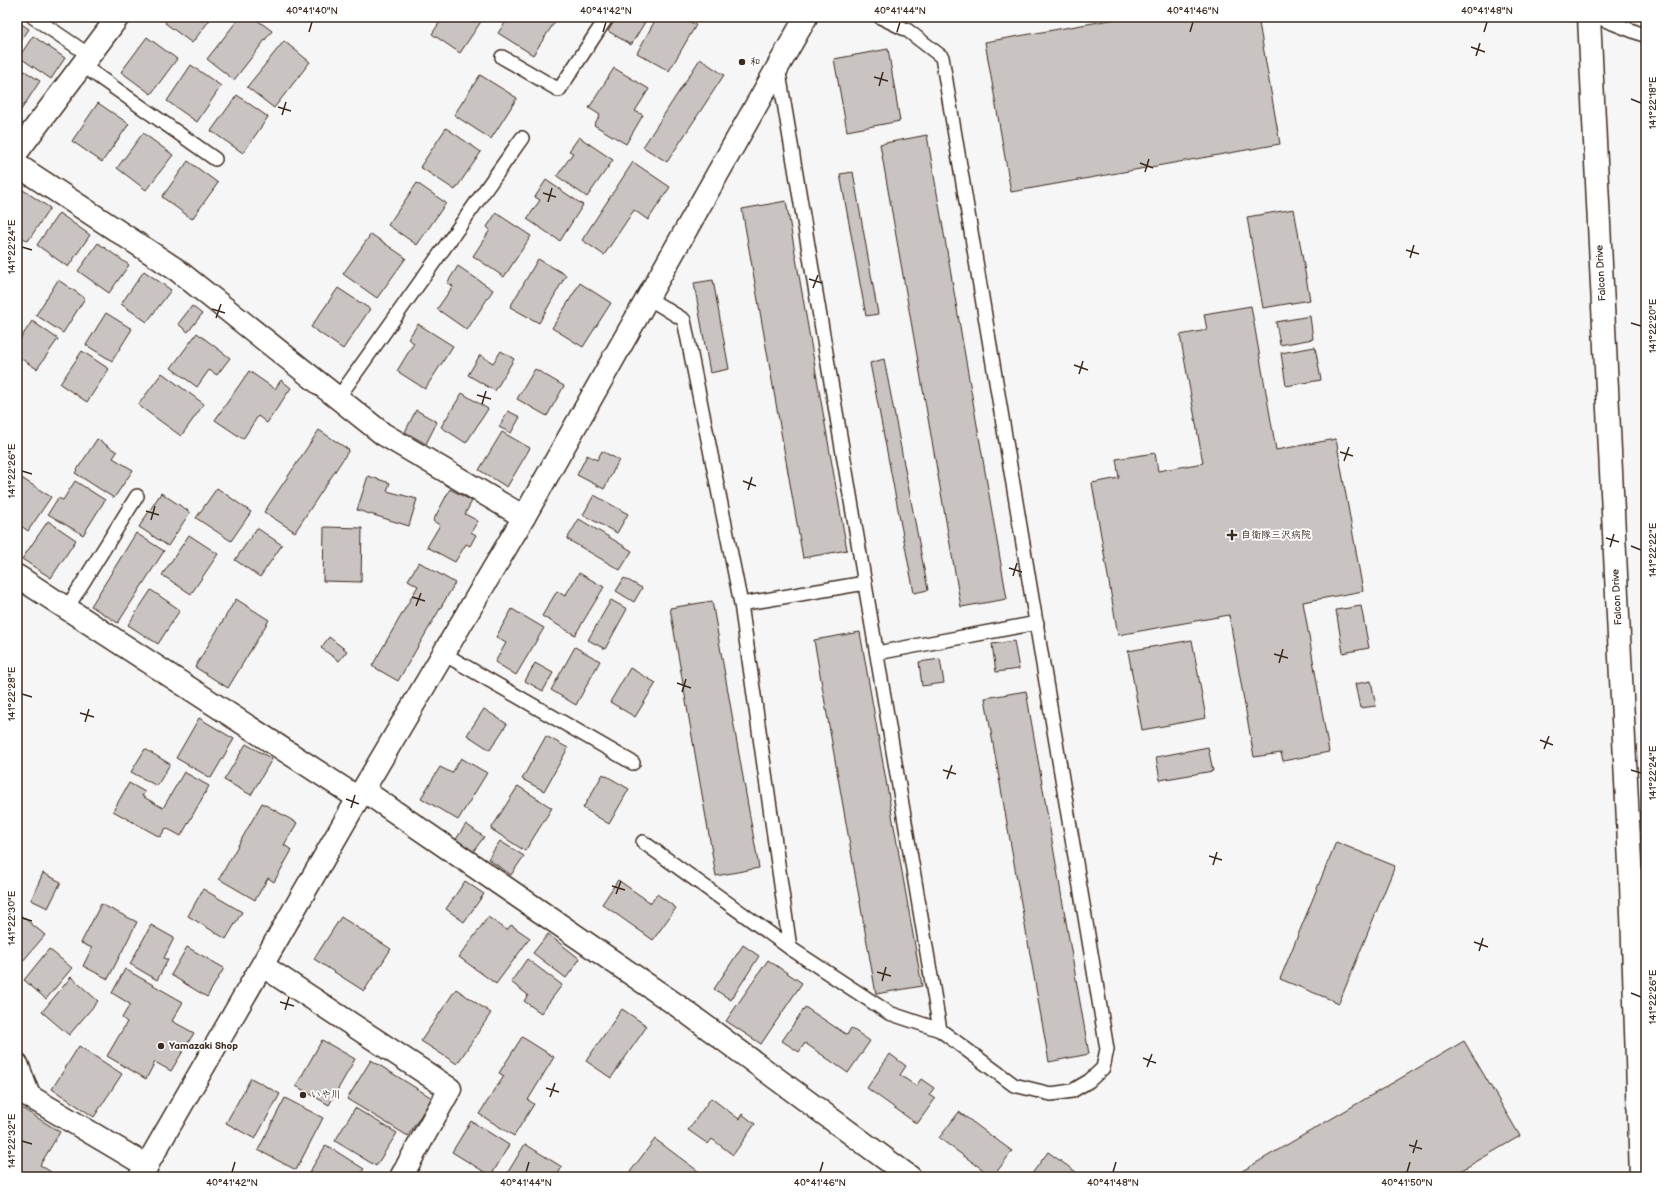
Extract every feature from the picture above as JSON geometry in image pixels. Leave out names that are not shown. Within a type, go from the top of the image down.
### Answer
[{"type":"street","points":[[17,152],[118,17]]},
{"type":"street","points":[[17,1064],[29,1096],[144,1172],[360,794],[524,517],[806,17]]},
{"type":"street","name":"Falcon Drive","points":[[1589,17],[1638,888],[1641,1177]]},
{"type":"street","points":[[17,165],[177,270],[384,434],[524,517]]},
{"type":"street","points":[[17,576],[360,794],[678,1006],[910,1177]]},
{"type":"street","points":[[263,966],[450,1089],[401,1177]]},
{"type":"lane","points":[[33,17],[86,60],[215,159]]},
{"type":"lane","points":[[502,57],[559,90],[607,17]]},
{"type":"lane","points":[[643,842],[790,948],[889,1013],[940,1030],[1014,1085],[1051,1094],[1072,1091],[1089,1081],[1103,1068],[1107,1049],[942,58],[907,30],[880,17]]},
{"type":"lane","points":[[1597,17],[1646,36]]},
{"type":"lane","points":[[778,66],[940,1030]]},
{"type":"lane","points":[[338,398],[522,138]]},
{"type":"lane","points":[[648,298],[684,320],[741,604],[790,948]]},
{"type":"lane","points":[[67,608],[137,496]]},
{"type":"lane","points":[[741,604],[865,583]]},
{"type":"lane","points":[[877,653],[1036,623]]},
{"type":"lane","points":[[444,654],[632,764]]},
{"type":"building","points":[[169,17],[212,17],[192,43],[165,23]]},
{"type":"building","points":[[240,17],[253,17],[272,31],[234,80],[207,59]]},
{"type":"building","points":[[443,17],[484,17],[460,53],[432,34]]},
{"type":"building","points":[[509,17],[558,17],[533,55],[498,33]]},
{"type":"building","points":[[617,17],[648,17],[631,45],[608,31]]},
{"type":"building","points":[[657,17],[682,17],[696,25],[669,71],[637,53]]},
{"type":"building","points":[[1127,17],[1258,17],[1280,144],[1011,192],[985,42]]},
{"type":"building","points":[[17,21],[29,29],[17,47]]},
{"type":"building","points":[[33,36],[65,58],[51,79],[19,57]]},
{"type":"building","points":[[147,37],[177,59],[151,94],[121,72]]},
{"type":"building","points":[[284,41],[310,62],[274,108],[247,87]]},
{"type":"building","points":[[888,49],[900,121],[847,131],[834,59]]},
{"type":"building","points":[[700,59],[724,75],[667,162],[643,147]]},
{"type":"building","points":[[191,65],[221,86],[197,122],[167,101]]},
{"type":"building","points":[[17,66],[40,81],[17,116]]},
{"type":"building","points":[[614,68],[649,89],[635,111],[643,115],[626,144],[594,125],[600,115],[589,108]]},
{"type":"building","points":[[480,75],[517,98],[491,139],[454,115]]},
{"type":"building","points":[[237,95],[268,117],[243,153],[211,131]]},
{"type":"building","points":[[98,103],[129,124],[102,162],[72,141]]},
{"type":"building","points":[[446,128],[481,152],[455,190],[420,167]]},
{"type":"building","points":[[143,133],[173,155],[146,190],[117,168]]},
{"type":"building","points":[[927,135],[1007,599],[961,607],[880,144]]},
{"type":"building","points":[[579,137],[613,160],[587,197],[557,176],[573,153],[569,151]]},
{"type":"building","points":[[188,161],[218,183],[192,219],[162,197]]},
{"type":"building","points":[[633,162],[670,187],[648,220],[634,210],[604,255],[582,240]]},
{"type":"building","points":[[853,172],[878,314],[866,316],[840,174]]},
{"type":"building","points":[[546,180],[583,205],[560,241],[527,219],[540,200],[535,197]]},
{"type":"building","points":[[417,183],[446,203],[417,245],[388,225]]},
{"type":"building","points":[[23,190],[50,208],[28,241],[17,234],[17,199]]},
{"type":"building","points":[[786,201],[847,550],[803,558],[742,209]]},
{"type":"building","points":[[1294,209],[1310,300],[1263,308],[1247,217]]},
{"type":"building","points":[[59,213],[90,235],[68,267],[37,245]]},
{"type":"building","points":[[496,213],[531,236],[504,277],[473,256],[490,230],[487,227]]},
{"type":"building","points":[[371,234],[406,258],[377,298],[343,274]]},
{"type":"building","points":[[98,243],[129,265],[109,293],[78,271]]},
{"type":"building","points":[[538,259],[566,275],[539,323],[510,307]]},
{"type":"building","points":[[458,266],[493,290],[467,330],[437,309],[453,286],[447,283]]},
{"type":"building","points":[[144,271],[171,290],[147,322],[121,304]]},
{"type":"building","points":[[58,280],[85,298],[63,333],[36,315]]},
{"type":"building","points":[[713,280],[729,369],[710,373],[694,283]]},
{"type":"building","points":[[580,283],[611,303],[583,347],[552,328]]},
{"type":"building","points":[[338,288],[370,309],[343,349],[311,327]]},
{"type":"building","points":[[192,306],[202,314],[188,332],[178,324]]},
{"type":"building","points":[[1251,306],[1276,450],[1336,439],[1363,591],[1303,602],[1329,752],[1283,761],[1281,753],[1254,757],[1229,615],[1118,635],[1092,483],[1119,478],[1116,459],[1155,453],[1158,471],[1203,463],[1180,335],[1207,330],[1204,314]]},
{"type":"building","points":[[106,313],[132,329],[112,361],[86,345]]},
{"type":"building","points":[[1310,316],[1313,339],[1280,345],[1276,322]]},
{"type":"building","points":[[32,321],[58,339],[37,369],[17,356],[17,344]]},
{"type":"building","points":[[418,324],[453,346],[425,389],[397,371],[414,343],[408,339]]},
{"type":"building","points":[[197,333],[230,358],[217,375],[209,370],[197,387],[171,368]]},
{"type":"building","points":[[1315,347],[1321,380],[1286,386],[1281,353]]},
{"type":"building","points":[[82,351],[109,369],[87,402],[60,384]]},
{"type":"building","points":[[501,351],[514,359],[495,391],[468,375],[480,355],[493,363]]},
{"type":"building","points":[[884,359],[928,590],[914,593],[870,363]]},
{"type":"building","points":[[535,369],[564,386],[547,416],[517,399]]},
{"type":"building","points":[[249,371],[275,389],[281,380],[291,388],[267,423],[258,416],[243,439],[215,420]]},
{"type":"building","points":[[162,373],[204,404],[181,436],[138,405]]},
{"type":"building","points":[[462,393],[488,409],[466,443],[441,427]]},
{"type":"building","points":[[416,410],[437,422],[426,444],[405,432]]},
{"type":"building","points":[[508,411],[520,417],[511,433],[499,427]]},
{"type":"building","points":[[319,430],[349,450],[295,532],[264,512]]},
{"type":"building","points":[[502,432],[530,448],[507,487],[479,470]]},
{"type":"building","points":[[97,439],[117,452],[113,458],[133,470],[114,498],[75,473]]},
{"type":"building","points":[[602,451],[619,460],[604,489],[577,475],[587,455],[597,460]]},
{"type":"building","points":[[17,475],[51,497],[28,531],[17,523]]},
{"type":"building","points":[[368,476],[390,483],[387,491],[417,499],[409,526],[357,510]]},
{"type":"building","points":[[75,481],[105,500],[83,535],[48,514],[58,498],[63,500]]},
{"type":"building","points":[[217,488],[251,512],[231,541],[196,518]]},
{"type":"building","points":[[450,489],[472,501],[465,514],[478,521],[471,532],[476,535],[470,546],[466,544],[455,562],[427,547],[440,525],[433,521]]},
{"type":"building","points":[[161,493],[190,512],[168,546],[139,527]]},
{"type":"building","points":[[594,495],[628,514],[617,533],[583,515]]},
{"type":"building","points":[[579,519],[632,551],[620,570],[567,539]]},
{"type":"building","points":[[48,521],[76,540],[51,578],[22,559]]},
{"type":"building","points":[[324,527],[362,528],[361,582],[323,581]]},
{"type":"building","points":[[257,528],[282,545],[260,577],[235,560]]},
{"type":"building","points":[[136,533],[164,551],[118,623],[91,606]]},
{"type":"building","points":[[189,535],[218,554],[191,594],[162,575]]},
{"type":"building","points":[[419,562],[455,583],[398,681],[372,666],[418,586],[408,580]]},
{"type":"building","points":[[579,573],[604,587],[575,635],[542,616],[557,591],[565,596]]},
{"type":"building","points":[[624,578],[642,588],[634,602],[616,591]]},
{"type":"building","points":[[151,590],[180,610],[158,644],[128,625]]},
{"type":"building","points":[[236,599],[269,620],[228,688],[195,667]]},
{"type":"building","points":[[611,600],[627,609],[605,649],[588,640]]},
{"type":"building","points":[[712,601],[759,868],[716,876],[670,608]]},
{"type":"building","points":[[1361,606],[1369,648],[1343,653],[1336,610]]},
{"type":"building","points":[[512,609],[544,628],[516,675],[495,662],[506,643],[496,637]]},
{"type":"building","points":[[860,632],[922,986],[876,994],[814,640]]},
{"type":"building","points":[[329,637],[347,651],[339,661],[321,648]]},
{"type":"building","points":[[1192,640],[1206,718],[1142,730],[1128,651]]},
{"type":"building","points":[[1014,641],[1019,669],[996,672],[992,644]]},
{"type":"building","points":[[575,647],[600,661],[576,705],[551,690]]},
{"type":"building","points":[[940,659],[944,683],[922,686],[919,662]]},
{"type":"building","points":[[535,663],[553,673],[543,691],[525,681]]},
{"type":"building","points":[[630,668],[656,683],[635,717],[610,702]]},
{"type":"building","points":[[1371,681],[1376,706],[1360,708],[1355,684]]},
{"type":"building","points":[[1026,691],[1089,1054],[1049,1062],[985,698]]},
{"type":"building","points":[[484,709],[507,724],[490,750],[467,735]]},
{"type":"building","points":[[199,718],[234,739],[211,778],[176,758]]},
{"type":"building","points":[[546,736],[568,748],[544,791],[522,779]]},
{"type":"building","points":[[246,744],[272,759],[251,795],[224,780]]},
{"type":"building","points":[[1208,747],[1213,771],[1160,780],[1156,757]]},
{"type":"building","points":[[145,749],[170,764],[157,786],[131,772]]},
{"type":"building","points":[[461,758],[487,773],[458,820],[421,798],[440,767],[452,773]]},
{"type":"building","points":[[184,772],[209,786],[181,836],[166,828],[160,837],[113,811],[129,783],[145,792],[142,796],[163,808]]},
{"type":"building","points":[[603,774],[629,789],[609,824],[583,808]]},
{"type":"building","points":[[518,786],[552,808],[525,851],[491,829]]},
{"type":"building","points":[[262,803],[297,823],[284,845],[292,850],[274,882],[268,878],[255,900],[219,879]]},
{"type":"building","points":[[466,824],[484,837],[472,853],[455,841]]},
{"type":"building","points":[[500,841],[524,856],[511,875],[488,859]]},
{"type":"building","points":[[1336,842],[1395,866],[1339,1003],[1280,979]]},
{"type":"building","points":[[43,873],[61,882],[48,908],[31,900]]},
{"type":"building","points":[[618,880],[651,903],[657,894],[676,908],[653,940],[602,904]]},
{"type":"building","points":[[465,881],[484,894],[464,922],[446,909]]},
{"type":"building","points":[[203,889],[242,912],[226,939],[188,916]]},
{"type":"building","points":[[101,904],[137,922],[108,979],[83,966],[92,948],[81,943]]},
{"type":"building","points":[[17,912],[45,935],[17,968]]},
{"type":"building","points":[[341,917],[391,949],[364,991],[314,959]]},
{"type":"building","points":[[488,917],[507,930],[511,925],[530,938],[496,984],[459,957]]},
{"type":"building","points":[[151,925],[174,938],[164,958],[168,960],[157,980],[130,964]]},
{"type":"building","points":[[548,934],[580,959],[566,978],[533,953]]},
{"type":"building","points":[[743,945],[759,956],[731,1000],[714,989]]},
{"type":"building","points":[[187,947],[224,968],[207,997],[171,975]]},
{"type":"building","points":[[49,949],[72,968],[46,999],[24,980]]},
{"type":"building","points":[[527,959],[562,985],[541,1013],[524,1001],[528,995],[511,982]]},
{"type":"building","points":[[768,960],[802,983],[761,1044],[726,1021]]},
{"type":"building","points":[[125,969],[183,1002],[172,1021],[194,1033],[171,1071],[155,1062],[146,1079],[107,1056],[127,1022],[122,1018],[130,1004],[112,993]]},
{"type":"building","points":[[71,977],[98,1001],[69,1035],[42,1012]]},
{"type":"building","points":[[456,989],[491,1013],[457,1064],[421,1041]]},
{"type":"building","points":[[805,1007],[847,1035],[851,1028],[870,1041],[848,1073],[805,1043],[799,1052],[782,1041]]},
{"type":"building","points":[[622,1009],[647,1026],[611,1078],[586,1061]]},
{"type":"building","points":[[522,1037],[554,1057],[528,1100],[534,1104],[514,1136],[479,1114],[504,1076],[499,1073]]},
{"type":"building","points":[[322,1040],[355,1059],[329,1105],[296,1086]]},
{"type":"building","points":[[1464,1041],[1520,1136],[1450,1177],[1232,1177]]},
{"type":"building","points":[[79,1046],[122,1074],[94,1117],[52,1089]]},
{"type":"building","points":[[890,1054],[906,1066],[900,1075],[916,1086],[921,1079],[934,1088],[929,1095],[935,1099],[917,1124],[867,1088]]},
{"type":"building","points":[[371,1060],[432,1098],[408,1136],[347,1099]]},
{"type":"building","points":[[251,1078],[280,1094],[255,1139],[226,1123]]},
{"type":"building","points":[[285,1098],[323,1118],[296,1170],[258,1150]]},
{"type":"building","points":[[711,1098],[739,1119],[742,1114],[755,1124],[733,1155],[712,1139],[708,1144],[688,1130]]},
{"type":"building","points":[[17,1105],[60,1132],[40,1165],[59,1177],[17,1177]]},
{"type":"building","points":[[355,1108],[397,1133],[376,1166],[335,1141]]},
{"type":"building","points":[[959,1112],[1012,1151],[993,1177],[939,1138]]},
{"type":"building","points":[[471,1121],[509,1145],[491,1176],[452,1152]]},
{"type":"building","points":[[655,1139],[706,1177],[636,1177],[630,1172]]},
{"type":"building","points":[[525,1144],[562,1167],[556,1177],[505,1177]]},
{"type":"building","points":[[326,1145],[364,1169],[358,1177],[307,1176]]},
{"type":"building","points":[[1048,1152],[1083,1177],[1034,1177],[1031,1175]]},
{"type":"place","name":"和","points":[[742,62]]},
{"type":"place","name":"自衛隊三沢病院","points":[[1232,535]]},
{"type":"place","name":"Yamazaki Shop","points":[[161,1046]]},
{"type":"place","name":"いや川","points":[[303,1095]]}]
